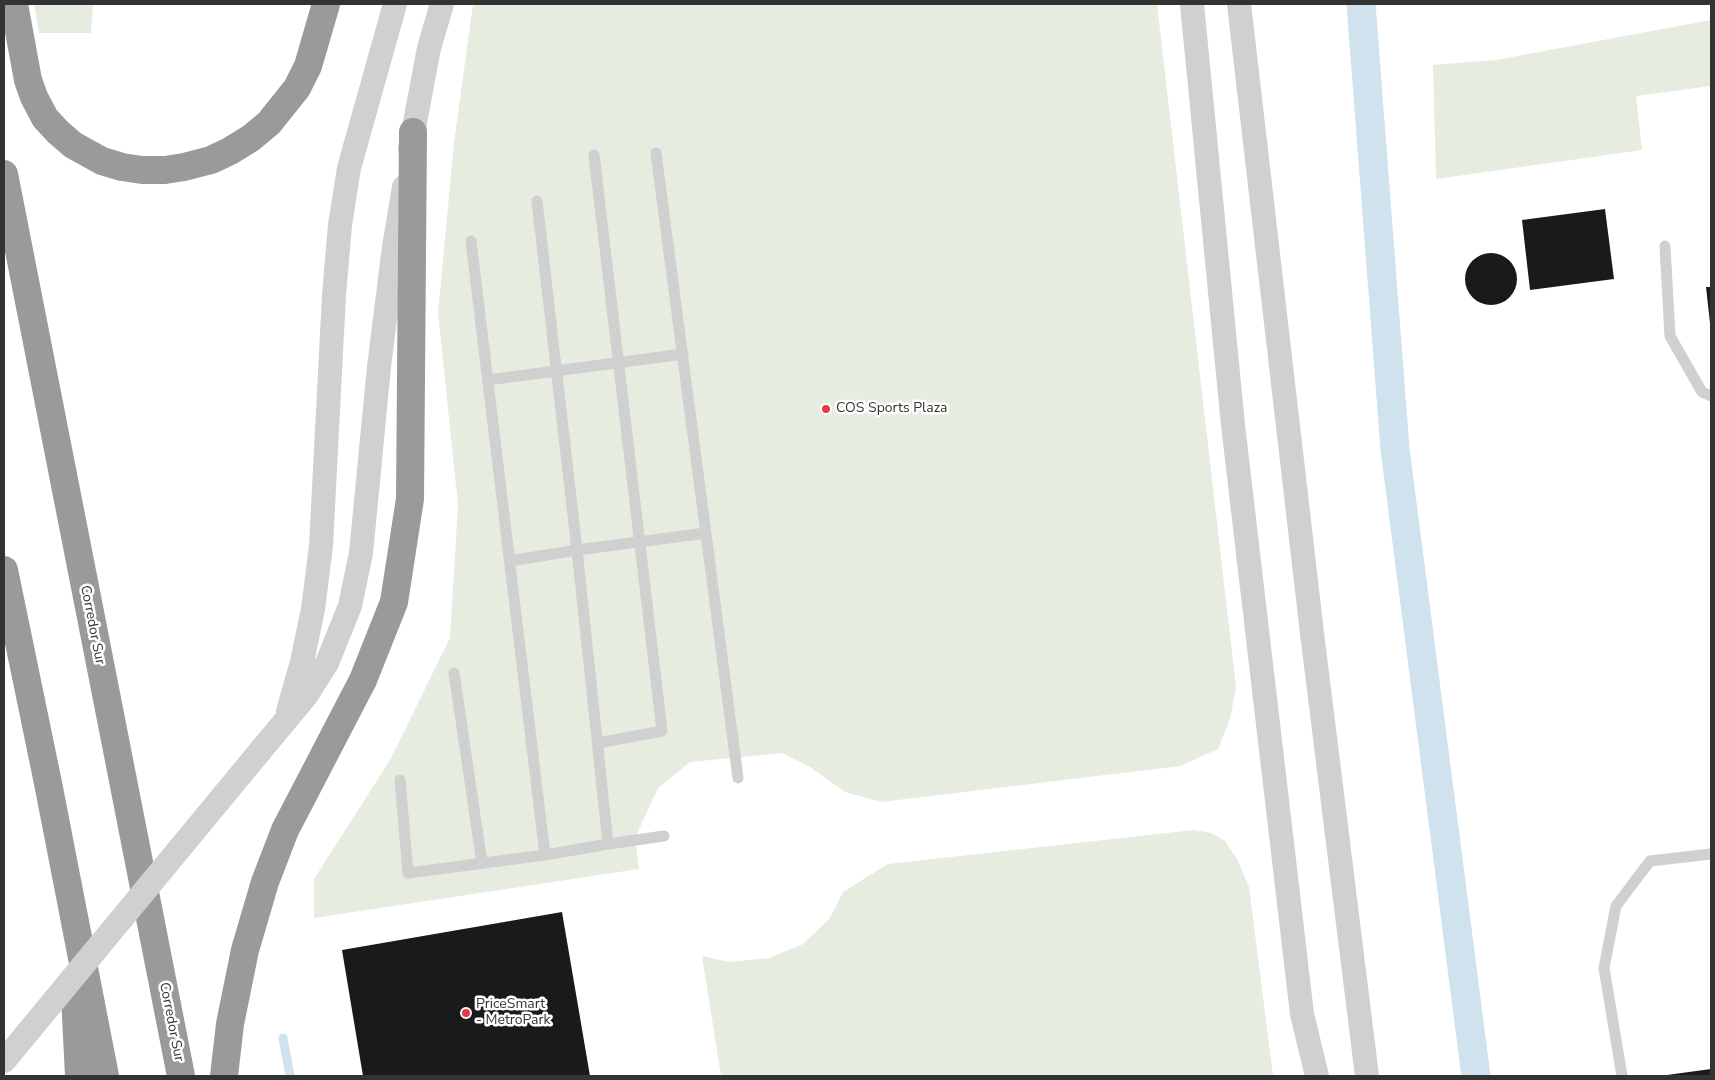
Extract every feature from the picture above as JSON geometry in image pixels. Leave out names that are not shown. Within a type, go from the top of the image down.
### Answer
[{"type":"highway","points":[[14,4],[28,80],[45,118],[73,145],[102,161],[142,170],[165,170],[184,167],[217,157],[251,138],[269,123],[297,88],[308,66],[326,4]]},
{"type":"highway","points":[[224,1076],[230,1024],[245,950],[265,882],[285,830],[364,680],[394,602],[410,499],[413,132]]},
{"type":"highway","name":"Corredor Sur","points":[[4,174],[181,1076]]},
{"type":"highway","points":[[4,570],[105,1076]]},
{"type":"highway","points":[[69,889],[79,1076]]},
{"type":"street","points":[[284,723],[302,662],[313,609],[321,546],[334,295],[340,225],[349,168],[395,4]]},
{"type":"street","points":[[4,1061],[306,696],[327,662],[350,606],[361,553],[379,367],[394,247],[429,48],[442,4]]},
{"type":"street","points":[[1192,4],[1235,445],[1302,1014],[1317,1076]]},
{"type":"street","points":[[1232,4],[1244,45]]},
{"type":"street","points":[[1239,4],[1312,634],[1367,1076]]},
{"type":"lane","points":[[656,153],[738,778]]},
{"type":"lane","points":[[594,155],[662,731],[598,743]]},
{"type":"lane","points":[[537,202],[577,550],[608,844]]},
{"type":"lane","points":[[471,241],[545,855]]},
{"type":"lane","points":[[1665,246],[1670,336],[1702,392],[1711,396]]},
{"type":"lane","points":[[488,380],[683,354]]},
{"type":"lane","points":[[510,561],[706,533]]},
{"type":"lane","points":[[454,673],[482,863]]},
{"type":"lane","points":[[400,780],[408,872],[545,855],[664,836]]},
{"type":"lane","points":[[1622,1076],[1604,968],[1616,906],[1650,861],[1711,854]]},
{"type":"shaded area","points":[[34,4],[93,4],[91,33],[39,33]]},
{"type":"shaded area","name":"COS Sports Plaza","points":[[473,4],[1157,4],[1236,687],[1230,719],[1218,749],[1180,766],[881,802],[845,792],[810,767],[782,753],[690,762],[658,788],[635,838],[639,869],[314,918],[314,879],[390,760],[450,638],[458,505],[438,312],[454,143]]},
{"type":"shaded area","points":[[1711,20],[1711,86],[1636,96],[1642,150],[1436,179],[1433,65],[1496,60]]},
{"type":"shaded area","points":[[1194,830],[1211,833],[1225,841],[1237,859],[1249,887],[1273,1076],[721,1076],[702,956],[729,962],[769,958],[803,944],[830,918],[843,892],[888,864]]},
{"type":"building","points":[[1605,209],[1614,279],[1530,290],[1522,220]]},
{"type":"building","points":[[1491,253],[1501,255],[1509,261],[1515,269],[1517,279],[1515,289],[1509,297],[1501,303],[1491,305],[1481,303],[1473,297],[1467,289],[1465,279],[1467,269],[1473,261],[1481,255]]},
{"type":"building","points":[[1706,287],[1711,287],[1711,323],[1710,323]]},
{"type":"building","name":"PriceSmart - MetroPark","points":[[562,912],[590,1076],[363,1076],[342,950]]},
{"type":"building","points":[[1711,1069],[1711,1076],[1667,1076],[1667,1075]]},
{"type":"waterway","points":[[1361,4],[1395,449],[1476,1076]]},
{"type":"waterway","points":[[283,1038],[290,1076]]},
{"type":"place","name":"COS Sports Plaza","points":[[826,409]]},
{"type":"place","name":"PriceSmart - MetroPark","points":[[466,1013]]}]
